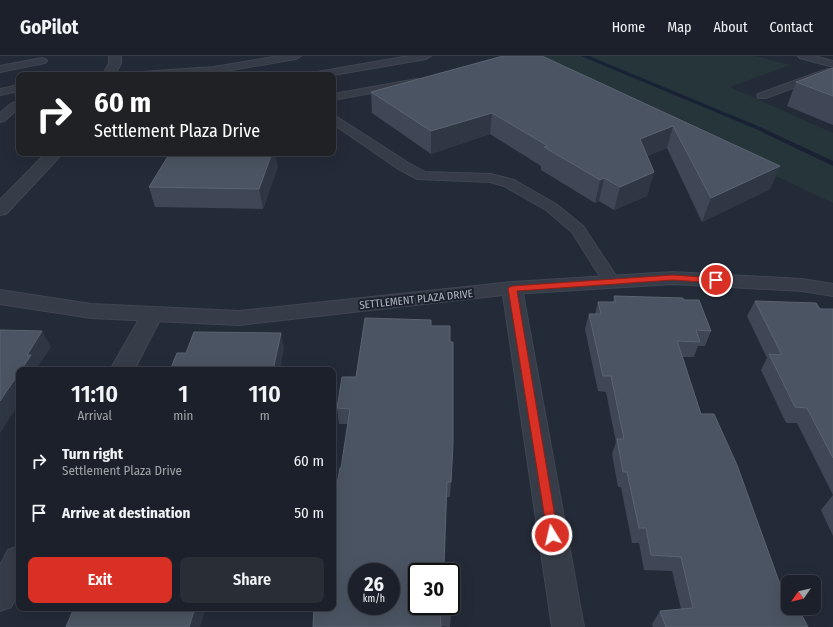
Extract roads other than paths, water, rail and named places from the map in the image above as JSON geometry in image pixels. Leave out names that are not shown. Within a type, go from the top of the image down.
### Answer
[{"type":"street","points":[[110,72],[115,63],[116,56]]},
{"type":"street","points":[[0,210],[52,156]]},
{"type":"street","name":"SETTLEMENT PLAZA DRIVE","points":[[0,297],[92,311],[239,318],[512,288],[673,278],[802,285],[833,290]]},
{"type":"street","points":[[512,288],[568,627]]},
{"type":"street","points":[[124,367],[152,314]]},
{"type":"street","points":[[0,596],[16,566]]},
{"type":"lane","points":[[216,72],[296,56]]},
{"type":"lane","points":[[334,72],[426,56]]},
{"type":"lane","points":[[803,56],[833,64]]},
{"type":"lane","points":[[0,69],[43,58]]},
{"type":"lane","points":[[36,72],[43,58]]},
{"type":"lane","points":[[181,72],[184,61]]},
{"type":"lane","points":[[762,96],[833,70]]},
{"type":"lane","points":[[336,96],[427,80]]},
{"type":"lane","points":[[0,92],[16,89]]},
{"type":"lane","points":[[2,116],[16,105]]},
{"type":"lane","points":[[336,121],[402,165],[422,176],[491,178],[509,183],[551,207],[578,229],[612,282]]},
{"type":"waterway","points":[[584,56],[758,128],[833,164]]}]
